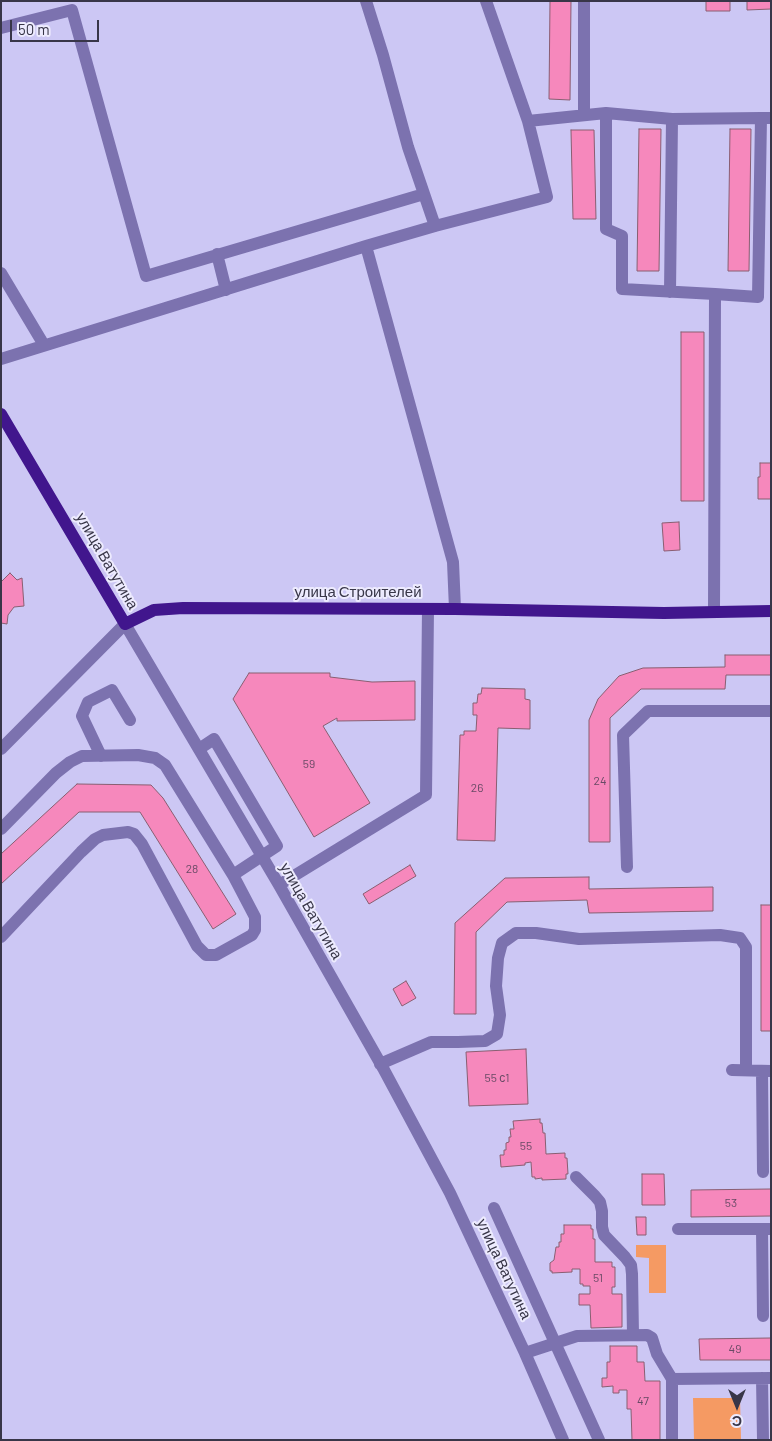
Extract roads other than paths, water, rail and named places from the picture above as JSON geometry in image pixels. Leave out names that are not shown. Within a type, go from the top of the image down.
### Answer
[{"type":"main road","name":"улица Ватутина","points":[[1,414],[125,624]]},
{"type":"main road","name":"улица Строителей","points":[[125,624],[154,610],[183,608],[455,609],[664,613],[771,611]]},
{"type":"street","points":[[366,1],[408,147],[435,226]]},
{"type":"street","points":[[1,359],[366,246],[547,197],[528,121],[486,1]]},
{"type":"street","points":[[584,1],[584,115]]},
{"type":"street","points":[[1,28],[72,10],[146,276],[424,194]]},
{"type":"street","points":[[528,121],[606,113],[672,119],[766,118],[758,296],[622,289],[622,236],[606,229],[606,113]]},
{"type":"street","points":[[670,292],[672,119]]},
{"type":"street","points":[[366,246],[453,562],[455,609]]},
{"type":"street","points":[[217,254],[226,290]]},
{"type":"street","points":[[1,273],[44,345]]},
{"type":"street","points":[[714,294],[714,612]]},
{"type":"street","points":[[278,885],[426,795],[428,609]]},
{"type":"street","name":"улица Строителей","points":[[1,749],[125,624]]},
{"type":"street","name":"улица Ватутина","points":[[125,624],[278,885],[380,1064],[450,1193],[525,1353],[563,1440]]},
{"type":"street","points":[[101,756],[82,716],[88,702],[112,690],[130,720]]},
{"type":"street","points":[[627,867],[623,735],[648,711],[771,711]]},
{"type":"street","points":[[199,749],[214,739],[277,846],[234,875]]},
{"type":"street","points":[[1,937],[95,839],[103,835],[128,832],[134,834],[142,844],[197,946],[206,955],[216,955],[252,936],[255,930],[255,917],[234,875],[165,765],[155,758],[138,755],[82,756],[70,762],[56,773],[3,824]]},
{"type":"street","points":[[380,1064],[431,1042],[485,1041],[497,1034],[500,1015],[496,986],[498,958],[502,943],[516,934],[536,934],[579,939],[720,935],[740,938],[746,948],[746,1066],[738,1070],[766,1071],[763,1172]]},
{"type":"street","points":[[576,1177],[600,1202],[604,1235],[631,1265],[633,1335]]},
{"type":"street","points":[[494,1208],[599,1440]]},
{"type":"street","points":[[678,1229],[766,1229],[763,1316]]},
{"type":"street","points":[[525,1353],[577,1336],[647,1334],[652,1338],[657,1354],[672,1378],[672,1440]]},
{"type":"street","points":[[672,1378],[767,1378],[763,1440]]}]
